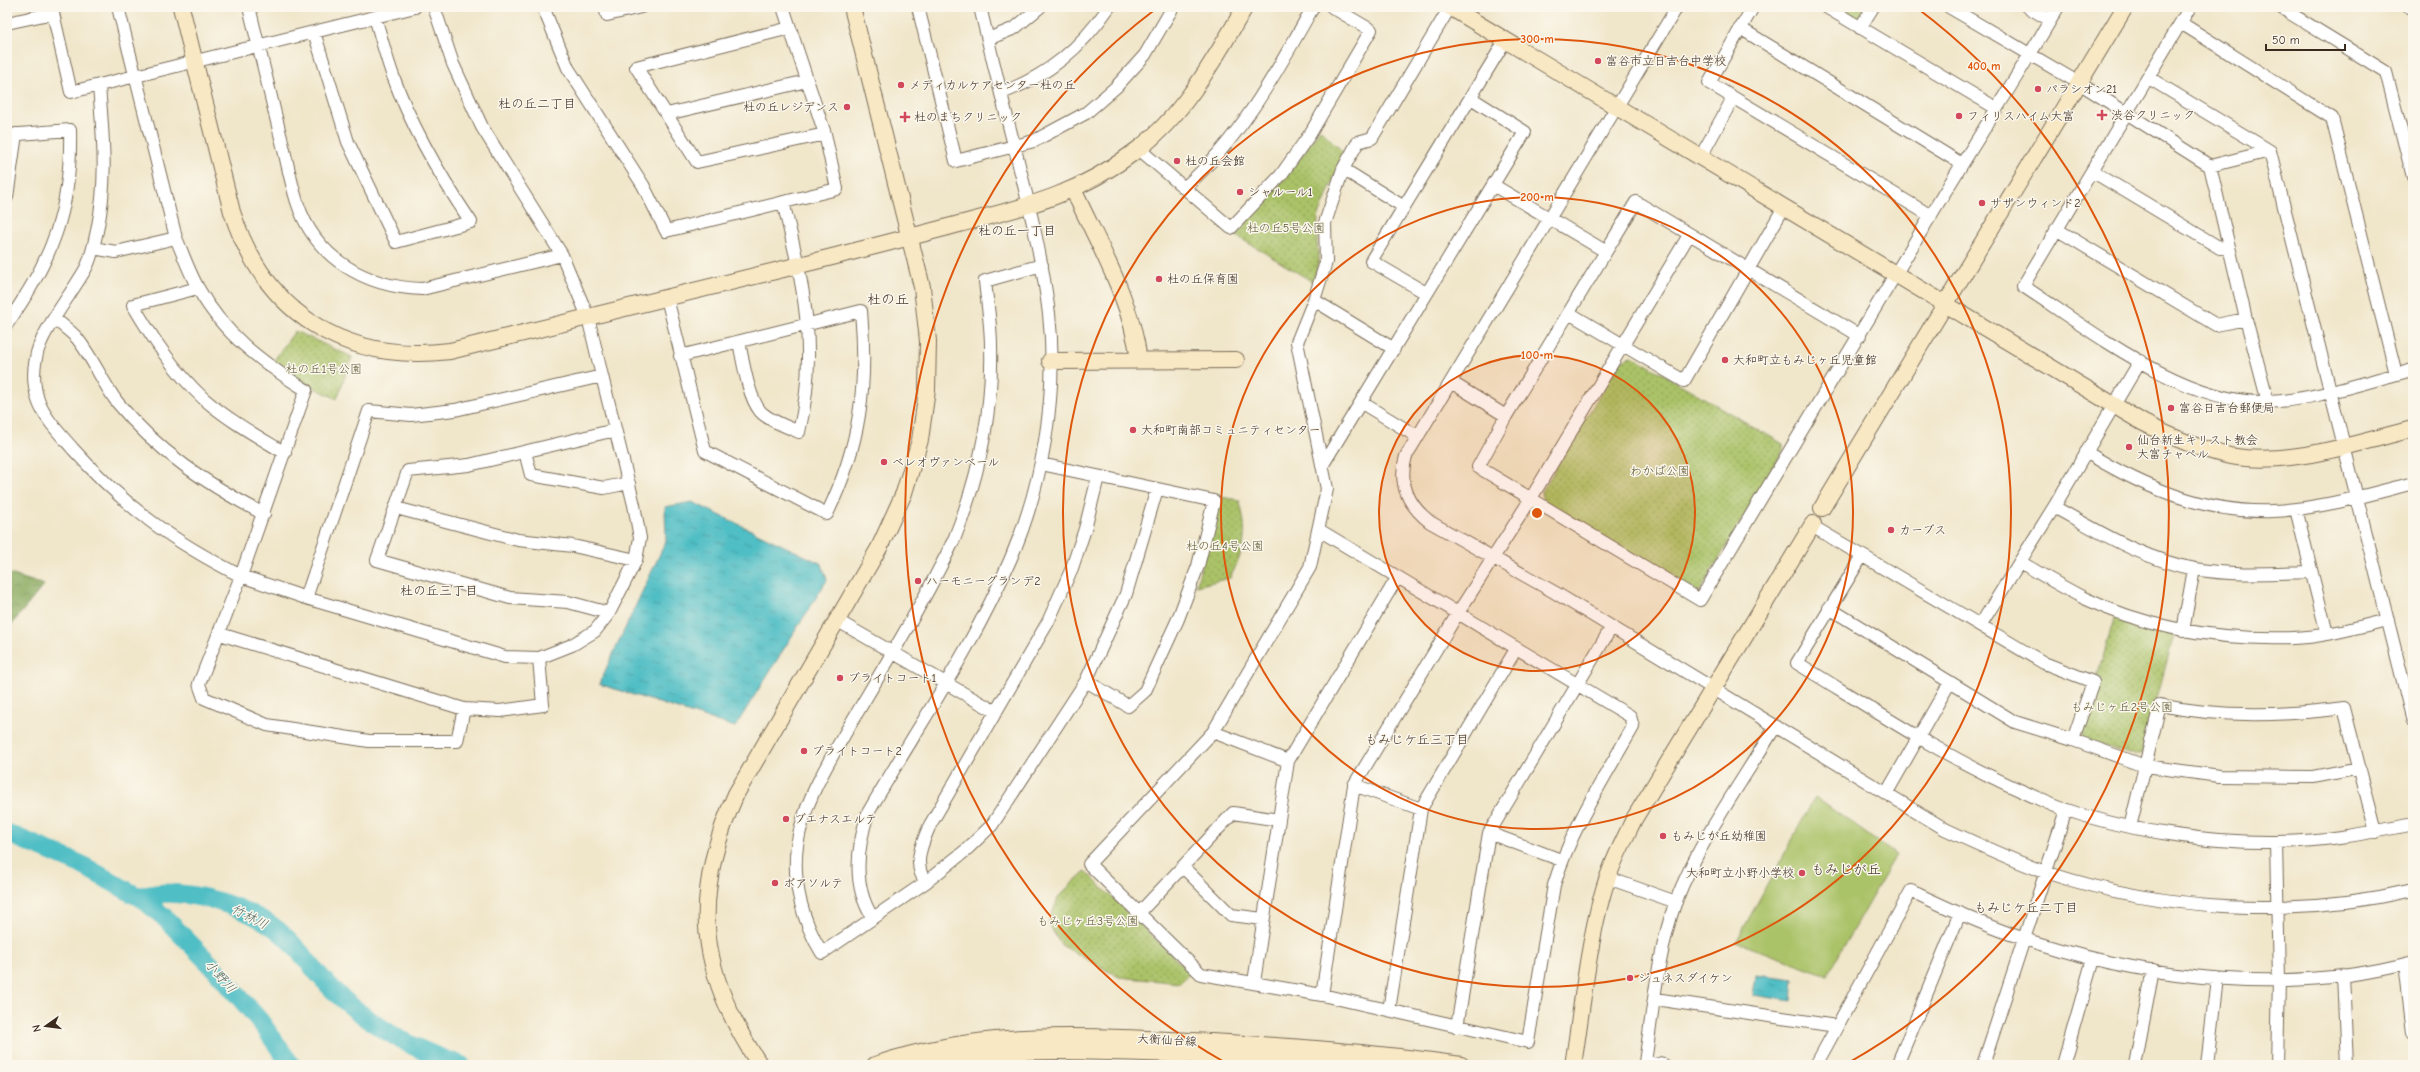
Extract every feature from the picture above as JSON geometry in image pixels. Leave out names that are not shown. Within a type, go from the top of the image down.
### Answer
[{"type":"street","points":[[118,7],[176,238],[198,288],[223,326],[263,363],[306,390],[264,514],[220,634],[199,684],[204,698],[267,725],[369,741],[457,741],[464,709]]},
{"type":"street","points":[[181,7],[232,212],[241,239],[254,264],[270,286],[292,308],[310,322],[335,336],[361,346],[396,353],[425,354],[450,351],[910,237],[1030,206],[1073,189],[1139,148],[1165,125],[1208,70],[1245,7]]},
{"type":"street","points":[[249,7],[301,213],[314,237],[328,254],[341,265],[381,284],[402,288],[422,289],[562,255]]},
{"type":"street","points":[[7,23],[53,13],[71,92],[259,47],[415,7]]},
{"type":"street","points":[[99,86],[105,161],[104,200],[93,248],[86,267],[55,319],[41,339],[36,357],[36,390],[43,411],[103,483],[132,509],[197,554],[241,576],[306,598],[505,656],[539,658],[572,645],[595,631],[609,613],[636,560],[640,538],[629,483],[588,317],[562,255],[482,127],[453,64],[434,7]]},
{"type":"street","points":[[543,7],[568,68],[643,185],[666,231],[836,189],[825,134],[783,7]]},
{"type":"street","points":[[605,7],[607,15],[641,7]]},
{"type":"street","points":[[760,1065],[725,1006],[717,983],[710,954],[707,920],[707,894],[710,867],[723,824],[736,794],[838,621],[879,548],[904,494],[920,440],[927,390],[928,341],[922,287],[852,7]]},
{"type":"street","points":[[918,7],[956,161],[1034,141],[1086,112],[1116,87],[1145,55],[1173,7]]},
{"type":"street","points":[[873,918],[866,908],[860,886],[858,863],[860,839],[868,813],[946,683],[993,599],[1012,556],[1041,464],[1047,420],[1050,361],[1049,316],[1042,265],[1030,206],[980,7]]},
{"type":"street","points":[[988,39],[1015,28],[1040,7]]},
{"type":"street","points":[[1001,93],[1025,84],[1052,68],[1092,31],[1109,7]]},
{"type":"street","points":[[1184,188],[1209,167],[1229,143],[1260,99],[1313,7]]},
{"type":"street","points":[[1139,148],[1231,228],[1281,175],[1310,134],[1371,30],[1332,7]]},
{"type":"street","points":[[1319,530],[1630,716],[1633,728],[1593,797],[1562,860],[1554,886],[1528,1042],[1457,1027],[1322,994],[1201,974],[1140,912],[1089,864],[1213,732],[1310,567],[1327,489],[1297,342],[1314,300],[1326,262],[1324,224],[1343,169],[1358,142],[1372,138],[1450,7],[1946,305],[2179,441],[2231,456],[2273,458],[2344,446],[2413,429]]},
{"type":"street","points":[[1677,7],[1406,456],[1402,469],[1404,485],[1409,500],[1417,511],[1430,522],[1494,557],[1945,829],[1996,853],[2047,873],[2129,894],[2213,906],[2279,908],[2344,904],[2413,890]]},
{"type":"street","points":[[1754,7],[1740,28],[1709,83],[1931,216]]},
{"type":"street","points":[[1826,7],[1996,108]]},
{"type":"street","points":[[1860,28],[1872,7]]},
{"type":"street","points":[[1949,7],[2079,83],[2210,166],[2246,319],[2268,402]]},
{"type":"street","points":[[2028,7],[2050,20]]},
{"type":"street","points":[[1860,336],[1636,202],[1506,416],[1478,467],[1530,500],[1700,600],[1860,336],[1962,164],[2058,7]]},
{"type":"street","points":[[1822,508],[2125,7]]},
{"type":"street","points":[[2190,7],[2149,78],[2126,112],[2023,286],[2140,361],[2217,396],[2242,401],[2268,402],[2294,400],[2413,370]]},
{"type":"street","points":[[2280,7],[2386,72],[2413,177]]},
{"type":"street","points":[[2409,7],[2413,10]]},
{"type":"street","points":[[314,32],[348,142],[396,242],[471,222],[443,180],[420,138],[393,75],[376,17]]},
{"type":"street","points":[[2181,23],[2332,118],[2396,374]]},
{"type":"street","points":[[790,28],[636,67],[697,162],[825,134]]},
{"type":"street","points":[[1740,28],[1962,164]]},
{"type":"street","points":[[1426,294],[1371,260],[1505,41]]},
{"type":"street","points":[[2149,78],[2270,151],[2413,721]]},
{"type":"street","points":[[667,114],[807,81]]},
{"type":"street","points":[[1322,466],[1362,403],[1426,294],[1525,132],[1471,98]]},
{"type":"street","points":[[1700,158],[1733,98]]},
{"type":"street","points":[[7,197],[11,134],[70,130],[70,164],[62,218],[45,264],[28,294],[7,324]]},
{"type":"street","points":[[2210,166],[2270,151]]},
{"type":"street","points":[[1343,169],[1404,207]]},
{"type":"street","points":[[2092,171],[2220,248],[2229,247]]},
{"type":"street","points":[[1493,185],[1605,251]]},
{"type":"street","points":[[1073,189],[1120,288],[1136,340],[1138,360]]},
{"type":"street","points":[[739,342],[748,379],[760,411],[773,420],[799,432],[807,399],[809,365],[808,325],[799,265],[783,202]]},
{"type":"street","points":[[1569,313],[1684,381],[1784,207]]},
{"type":"street","points":[[2056,229],[2216,325],[2246,319]]},
{"type":"street","points":[[1322,994],[1354,785],[1458,613],[1530,500],[1689,235]]},
{"type":"street","points":[[93,248],[116,252],[176,238]]},
{"type":"street","points":[[1042,265],[985,281],[991,345],[990,400],[980,455],[969,499],[954,539],[921,604],[811,795],[803,819],[797,846],[796,868],[799,892],[813,939],[822,953],[926,882],[966,851],[992,825],[1086,681],[1126,594],[1157,489]]},
{"type":"street","points":[[198,288],[133,305],[154,340],[177,371],[204,398],[239,426],[285,453]]},
{"type":"street","points":[[667,298],[680,356],[705,451],[827,514],[839,489],[858,424],[864,390],[864,351],[861,311],[680,356]]},
{"type":"street","points":[[1314,300],[1394,349]]},
{"type":"street","points":[[55,319],[76,338],[117,401],[160,447],[194,474],[230,496],[264,514]]},
{"type":"street","points":[[1050,361],[1236,360]]},
{"type":"street","points":[[1981,624],[2054,507],[2140,361]]},
{"type":"street","points":[[306,598],[369,411],[411,415],[455,410],[602,376]]},
{"type":"street","points":[[1451,382],[1506,416]]},
{"type":"street","points":[[1362,403],[1418,437]]},
{"type":"street","points":[[609,613],[568,602],[510,598],[377,560],[408,471],[469,465],[615,430]]},
{"type":"street","points":[[525,452],[531,475],[604,488],[629,483]]},
{"type":"street","points":[[2086,452],[2136,482],[2204,504],[2236,510],[2272,511],[2296,509],[2413,484]]},
{"type":"street","points":[[1041,464],[1214,501],[1198,566],[1145,691],[1128,706],[1086,681]]},
{"type":"street","points":[[926,882],[920,875],[918,863],[924,839],[930,825],[1048,622],[1072,568],[1085,529],[1098,476]]},
{"type":"street","points":[[2054,507],[2115,541],[2148,555],[2194,569],[2240,574],[2310,572]]},
{"type":"street","points":[[396,508],[518,540],[573,546],[636,560]]},
{"type":"street","points":[[2296,509],[2310,572],[2327,634]]},
{"type":"street","points":[[1573,1065],[1590,953],[1602,895],[1634,819],[1812,525],[1862,556],[1981,624],[2044,663],[2093,682],[2073,740]]},
{"type":"street","points":[[1862,556],[1829,608],[1797,663],[1918,737],[1998,780],[2066,810],[2130,826],[2206,839],[2276,842],[2376,832],[2413,824]]},
{"type":"street","points":[[2020,562],[2084,598],[2127,615],[2182,631],[2294,638],[2327,634],[2388,620]]},
{"type":"street","points":[[2182,631],[2194,569]]},
{"type":"street","points":[[1254,982],[1288,761],[1397,578]]},
{"type":"street","points":[[1829,608],[2015,722],[2073,740],[2145,766],[2219,776],[2272,778],[2313,777],[2360,768]]},
{"type":"street","points":[[838,621],[996,712]]},
{"type":"street","points":[[1457,1027],[1489,833],[1611,628]]},
{"type":"street","points":[[220,634],[464,709],[500,711],[543,705],[539,658]]},
{"type":"street","points":[[1389,1010],[1420,809],[1516,649]]},
{"type":"street","points":[[1886,794],[1950,682]]},
{"type":"street","points":[[2130,826],[2160,705],[2221,714],[2280,715],[2344,708],[2376,832]]},
{"type":"street","points":[[1664,1065],[1645,1062],[1667,934],[1676,902],[1692,864],[1775,727]]},
{"type":"street","points":[[1213,732],[1288,761]]},
{"type":"street","points":[[1354,785],[1420,809]]},
{"type":"street","points":[[1983,1065],[2047,873],[2066,810]]},
{"type":"street","points":[[1140,912],[1233,813],[1279,820]]},
{"type":"street","points":[[1489,833],[1562,860]]},
{"type":"street","points":[[2276,842],[2279,908],[2277,1065]]},
{"type":"street","points":[[1183,867],[1232,915],[1263,919]]},
{"type":"street","points":[[1608,878],[1676,902]]},
{"type":"street","points":[[1816,1065],[1911,891],[1960,913],[2025,939],[2093,959],[2154,970],[2217,978],[2279,980],[2343,975],[2409,963],[2413,1032]]},
{"type":"street","points":[[1897,1065],[1960,913]]},
{"type":"street","points":[[2064,1065],[2093,959]]},
{"type":"street","points":[[2135,1065],[2154,970]]},
{"type":"street","points":[[2343,975],[2348,1065]]},
{"type":"street","points":[[2207,1065],[2217,978]]},
{"type":"street","points":[[1655,999],[1836,1026]]},
{"type":"street","name":"大衡仙台線","points":[[875,1065],[954,1044],[1025,1037],[1121,1038],[1349,1050],[1461,1065]]},
{"type":"street","name":"大衡仙台線","points":[[927,1065],[968,1056],[1018,1050],[1295,1059],[1362,1065]]},
{"type":"green space","points":[[1836,7],[1868,7],[1863,17],[1855,19]]},
{"type":"green space","name":"杜の丘5号公園","points":[[1320,129],[1344,153],[1318,218],[1317,242],[1319,261],[1313,282],[1235,235],[1280,184]]},
{"type":"green space","name":"杜の丘1号公園","points":[[295,331],[352,357],[337,399],[294,378],[272,363]]},
{"type":"green space","name":"わかば公園","points":[[1632,356],[1783,444],[1783,450],[1700,591],[1694,592],[1543,501],[1541,493],[1620,361]]},
{"type":"green space","name":"杜の丘4号公園","points":[[1220,497],[1239,500],[1245,531],[1242,549],[1230,578],[1196,586]]},
{"type":"green space","points":[[7,573],[44,585],[7,630]]},
{"type":"green space","name":"もみじヶ丘2号公園","points":[[2115,615],[2174,635],[2142,754],[2135,756],[2084,739],[2081,732]]},
{"type":"green space","points":[[1815,797],[1896,855],[1827,975],[1736,942]]},
{"type":"green space","name":"もみじヶ丘3号公園","points":[[1085,871],[1190,973],[1180,983],[1119,977],[1061,945],[1048,923],[1059,896]]},
{"type":"water","points":[[692,502],[822,564],[827,580],[735,727],[599,684],[666,541],[665,507]]},
{"type":"water","points":[[1756,975],[1794,980],[1792,1001],[1753,995]]},
{"type":"waterway","name":"竹林川","points":[[7,833],[80,864],[135,895],[142,896],[161,893],[191,895],[230,905],[266,922],[285,936],[332,989],[361,1014],[376,1025],[408,1043],[443,1059],[461,1065]]},
{"type":"waterway","name":"小野川","points":[[140,897],[163,916],[214,968],[260,1021],[291,1065]]},
{"type":"place","name":"富谷市立日吉台中学校","points":[[1598,61]]},
{"type":"place","name":"メディカルケアセンター杜の丘","points":[[901,85]]},
{"type":"place","name":"パラシオン21","points":[[2038,89]]},
{"type":"place","name":"杜の丘レジデンス","points":[[847,107]]},
{"type":"place","name":"渋谷クリニック","points":[[2102,115]]},
{"type":"place","name":"フィリスハイム大富","points":[[1959,116]]},
{"type":"place","name":"杜のまちクリニック","points":[[905,117]]},
{"type":"place","name":"杜の丘会館","points":[[1177,161]]},
{"type":"place","name":"シャルール1","points":[[1240,192]]},
{"type":"place","name":"サザンウィンド2","points":[[1982,203]]},
{"type":"place","name":"杜の丘保育園","points":[[1159,279]]},
{"type":"place","name":"大和町立もみじヶ丘児童館","points":[[1725,360]]},
{"type":"place","name":"富谷日吉台郵便局","points":[[2171,408]]},
{"type":"place","name":"大和町南部コミュニティセンター","points":[[1133,430]]},
{"type":"place","name":"仙台新生キリスト教会 大富チャペル","points":[[2129,447]]},
{"type":"place","name":"ベレオヴァンベール","points":[[884,462]]},
{"type":"place","name":"カーブス","points":[[1891,530]]},
{"type":"place","name":"ハーモニーグランデ2","points":[[918,581]]},
{"type":"place","name":"ブライトコート1","points":[[840,678]]},
{"type":"place","name":"ブライトコート2","points":[[804,751]]},
{"type":"place","name":"ブエナスエルテ","points":[[786,819]]},
{"type":"place","name":"もみじが丘幼稚園","points":[[1663,836]]},
{"type":"place","name":"大和町立小野小学校","points":[[1802,873]]},
{"type":"place","name":"ボアソルテ","points":[[775,883]]},
{"type":"place","name":"ジュネスダイケン","points":[[1630,978]]},
{"type":"district","name":"杜の丘二丁目","points":[[537,103]]},
{"type":"district","name":"杜の丘一丁目","points":[[1017,230]]},
{"type":"district","name":"杜の丘","points":[[888,299]]},
{"type":"district","name":"杜の丘三丁目","points":[[439,590]]},
{"type":"district","name":"もみじケ丘三丁目","points":[[1417,739]]},
{"type":"district","name":"もみじが丘","points":[[1846,869]]},
{"type":"district","name":"もみじケ丘二丁目","points":[[2026,907]]}]
